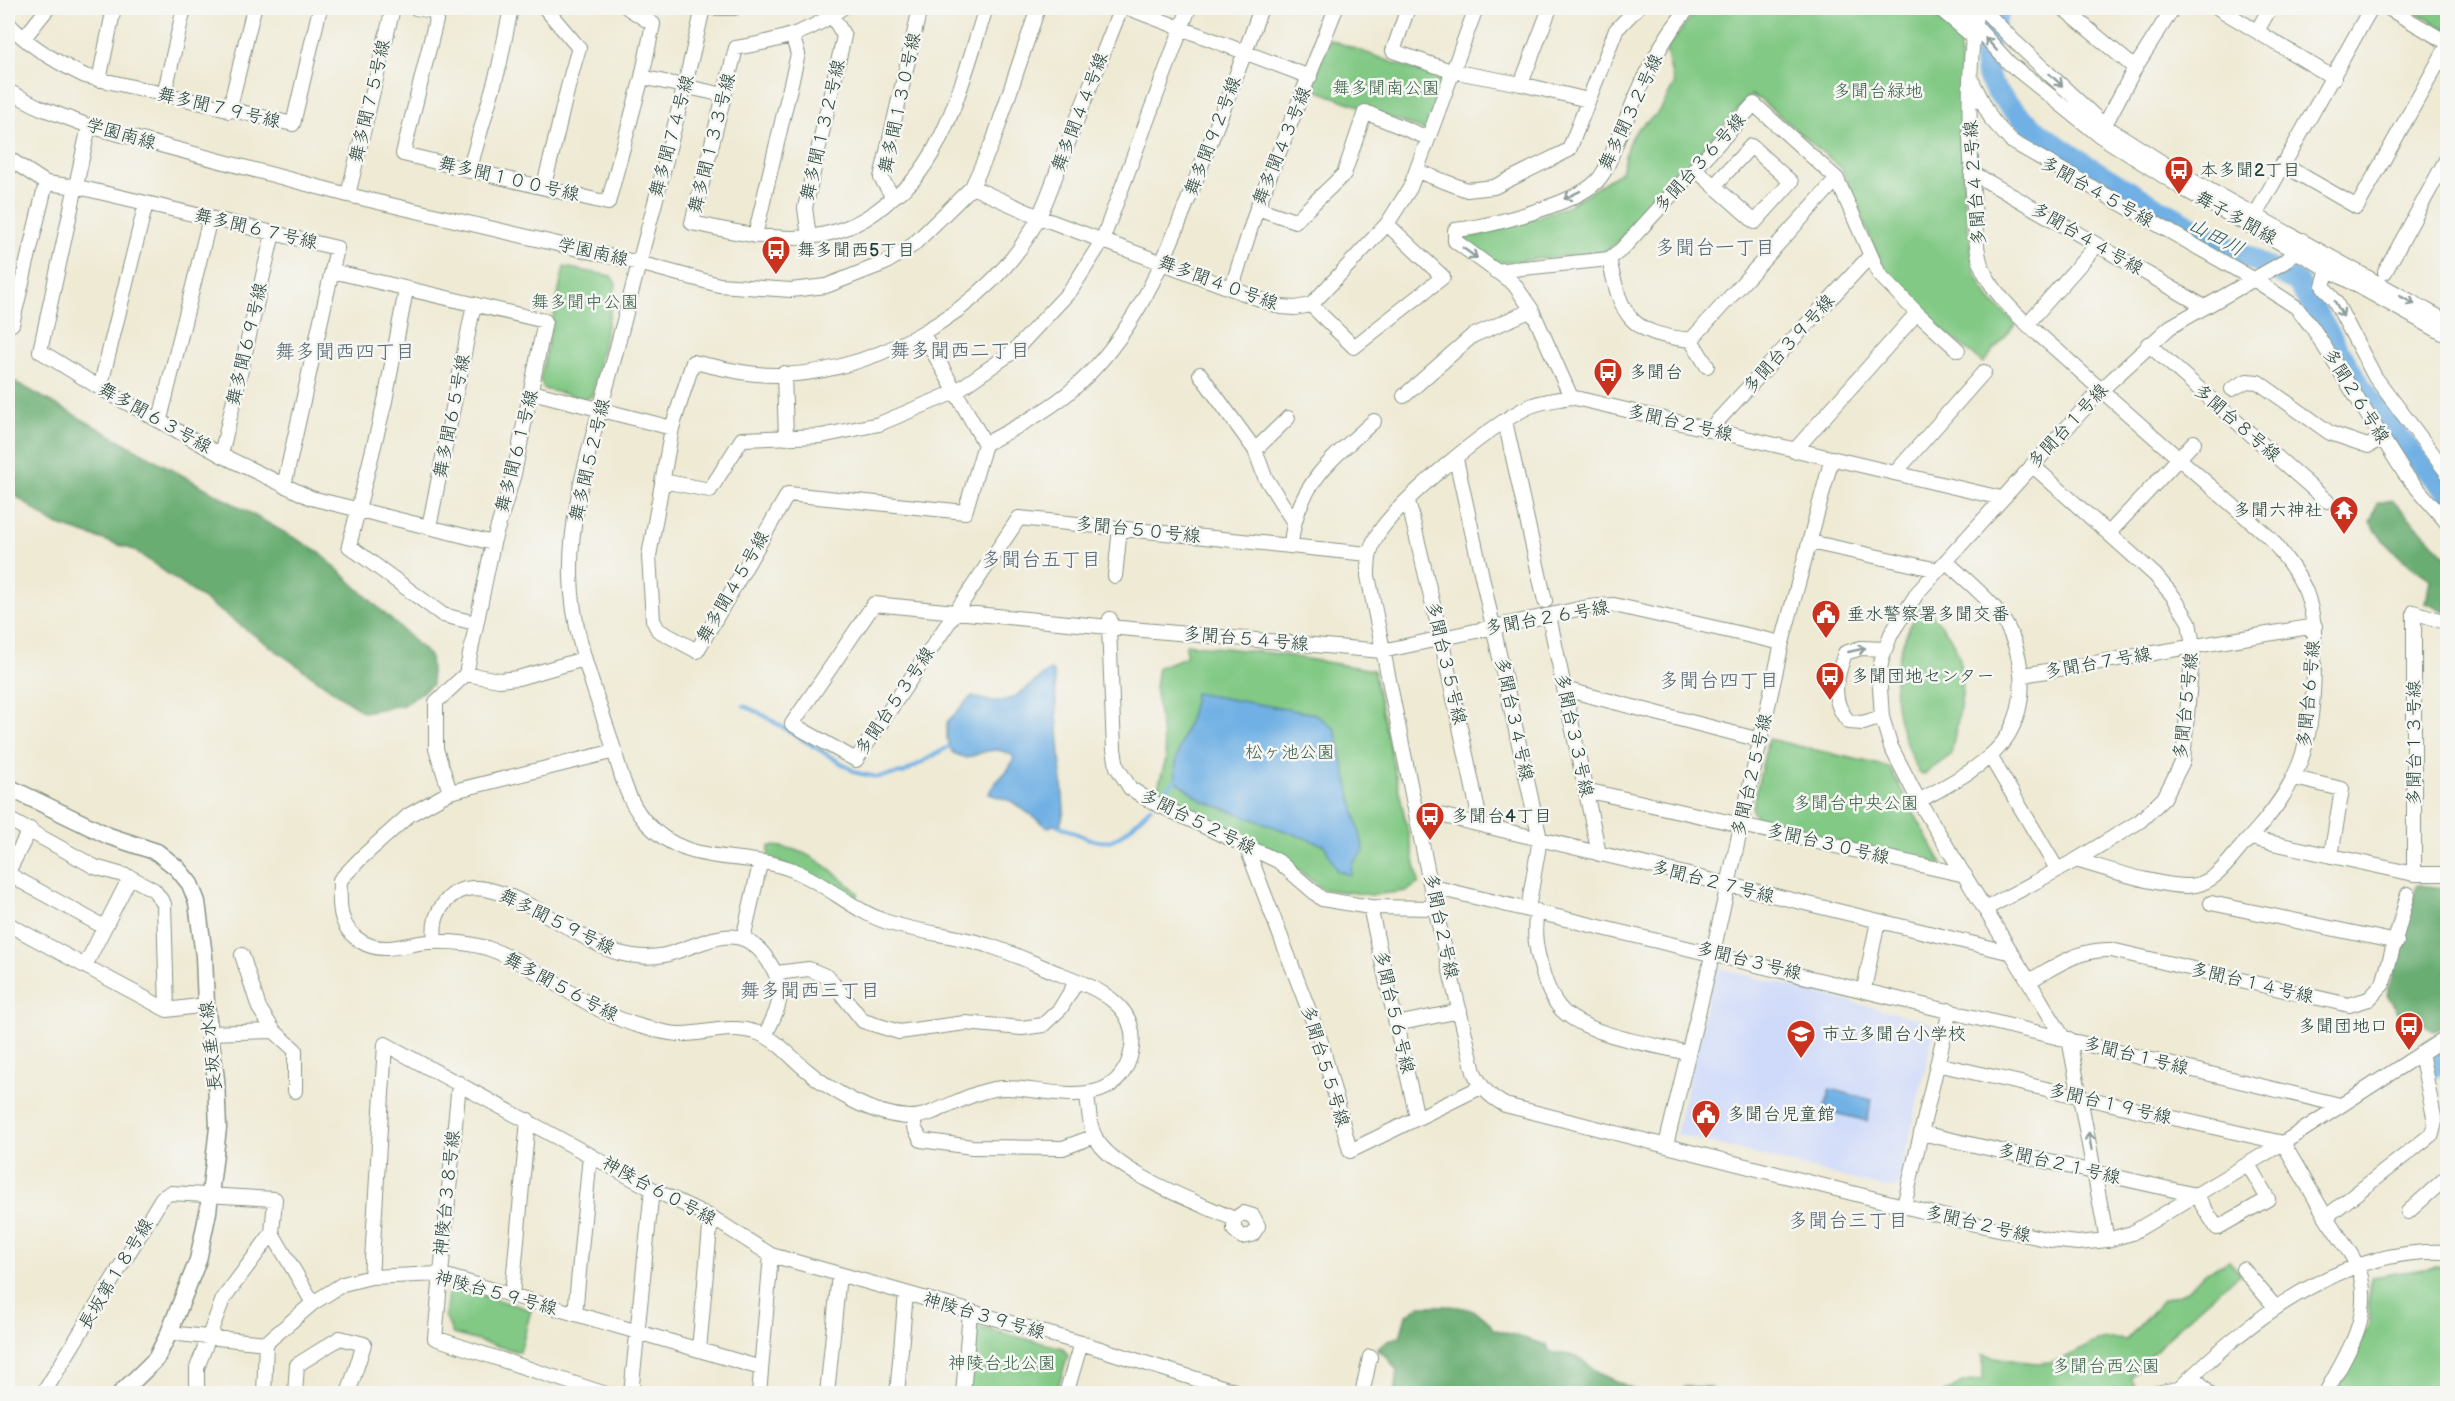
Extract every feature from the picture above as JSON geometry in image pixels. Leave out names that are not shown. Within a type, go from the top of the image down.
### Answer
[{"type":"main road","name":"長坂垂水線","points":[[8,787],[109,836],[157,852],[177,868],[190,884],[197,902],[204,956],[206,1005],[218,1128],[210,1194],[198,1260],[169,1333],[156,1359],[120,1394]]},
{"type":"street","points":[[24,38],[48,8]]},
{"type":"street","points":[[99,80],[114,8]]},
{"type":"street","points":[[164,95],[184,8]]},
{"type":"street","points":[[229,111],[254,8]]},
{"type":"street","name":"舞多聞７９号線","points":[[8,23],[24,38],[65,66],[99,80],[293,124],[320,8]]},
{"type":"street","name":"舞多聞７５号線","points":[[348,195],[393,8]]},
{"type":"street","name":"舞多聞１００号線","points":[[416,8],[438,10],[403,154],[608,203],[642,77]]},
{"type":"street","points":[[470,171],[499,67],[510,8]]},
{"type":"street","points":[[543,187],[555,149],[566,88],[579,48],[545,8]]},
{"type":"street","points":[[628,8],[653,24],[642,77],[724,95]]},
{"type":"street","name":"舞多聞７４号線","points":[[639,263],[686,87],[703,8]]},
{"type":"street","points":[[714,8],[734,8]]},
{"type":"street","name":"舞多聞１３０号線","points":[[920,8],[881,178],[893,197],[901,192],[926,165],[944,131],[986,8]]},
{"type":"street","name":"学園南線","points":[[8,91],[41,108],[89,126],[348,195],[639,263],[719,285],[791,290],[826,286],[885,263],[913,245],[972,187],[994,139],[1038,8]]},
{"type":"street","name":"舞多聞４４号線","points":[[1039,217],[1121,8]]},
{"type":"street","points":[[1128,8],[1310,77]]},
{"type":"street","points":[[662,481],[710,490],[742,439],[821,436],[879,424],[955,392],[998,364],[1042,324],[1071,290],[1102,241],[1189,8]]},
{"type":"street","name":"舞多聞９２号線","points":[[1164,264],[1261,8]]},
{"type":"street","name":"舞多聞４３号線","points":[[1232,287],[1257,208],[1336,8]]},
{"type":"street","points":[[1408,8],[1393,51],[1451,70],[1588,100]]},
{"type":"street","points":[[1387,224],[1443,277],[1354,347],[1311,305],[1387,224],[1410,188],[1451,70],[1476,8]]},
{"type":"street","points":[[1521,84],[1550,8]]},
{"type":"street","points":[[1417,171],[1467,190],[1494,187],[1569,150],[1616,30],[1637,8]]},
{"type":"street","name":"舞多聞３２号線","points":[[1495,271],[1455,241],[1455,230],[1483,227],[1526,213],[1572,197],[1597,182],[1658,53],[1674,24],[1689,8]]},
{"type":"street","points":[[1939,8],[1972,30]]},
{"type":"street","name":"舞子多聞線","points":[[1959,8],[1972,30],[2009,63],[2187,191],[2252,220],[2299,245],[2448,336]]},
{"type":"street","name":"多聞台４２号線","points":[[1977,8],[1972,30],[1968,73],[1971,172],[1977,242],[1982,267],[1993,287],[2028,323],[2101,390]]},
{"type":"street","name":"舞子多聞線","points":[[1982,8],[2102,131]]},
{"type":"street","points":[[2102,131],[2135,68],[2172,8]]},
{"type":"street","points":[[2218,8],[2334,78]]},
{"type":"street","points":[[2257,31],[2270,8]]},
{"type":"street","points":[[2252,220],[2282,164],[2334,78],[2371,8]]},
{"type":"street","points":[[2282,164],[2357,207],[2448,44],[2388,8]]},
{"type":"street","points":[[2068,10],[2135,68]]},
{"type":"street","name":"舞多聞１３３号線","points":[[809,237],[784,239],[755,236],[692,223],[736,48],[792,35],[820,24],[838,11]]},
{"type":"street","name":"舞多聞１３２号線","points":[[809,237],[805,208],[844,36],[838,11]]},
{"type":"street","points":[[755,236],[798,54],[792,35]]},
{"type":"street","name":"多聞台４５号線","points":[[1968,73],[1992,120],[2011,141],[2255,280]]},
{"type":"street","name":"多聞台３６号線","points":[[1609,259],[1622,249],[1754,104],[1837,178],[1869,257],[1885,281],[1958,350]]},
{"type":"street","points":[[1257,208],[1295,221],[1344,174],[1365,112],[1428,138]]},
{"type":"street","name":"舞多聞６３号線","points":[[89,126],[78,187],[40,351],[100,388],[160,419],[221,455],[311,498],[359,512],[493,543]]},
{"type":"street","points":[[1695,169],[1714,186],[1755,222],[1791,182],[1751,146],[1714,186]]},
{"type":"street","points":[[2385,272],[2448,156]]},
{"type":"street","points":[[8,158],[46,183],[12,324],[8,321]]},
{"type":"street","name":"多聞台４４号線","points":[[1971,172],[2203,306]]},
{"type":"street","points":[[1691,340],[1837,178]]},
{"type":"street","name":"舞多聞６７号線","points":[[46,183],[78,187],[337,248],[284,486]]},
{"type":"street","name":"舞多聞４０号線","points":[[972,187],[1039,217],[1281,306],[1295,308],[1311,305]]},
{"type":"street","points":[[809,237],[824,235],[866,219],[874,215],[893,197]]},
{"type":"street","points":[[100,388],[146,203]]},
{"type":"street","name":"舞多聞４５号線","points":[[985,444],[965,512],[788,494],[697,651],[658,630],[652,620],[649,556],[672,429],[693,362],[756,374],[784,373],[834,367],[886,353],[923,334],[985,288],[1012,256],[1039,217]]},
{"type":"street","points":[[160,419],[210,218]]},
{"type":"street","name":"舞多聞６９号線","points":[[221,455],[273,233]]},
{"type":"street","points":[[2028,323],[2097,245]]},
{"type":"street","name":"多聞台１号線","points":[[2299,245],[2284,262],[2255,280],[2203,306],[2148,344],[2101,390],[1918,592],[1891,634],[1879,673],[1882,717],[1892,747],[1920,801],[2029,981],[2067,1039],[2340,1105]]},
{"type":"street","name":"多聞台３９号線","points":[[1709,430],[1869,257]]},
{"type":"street","points":[[1495,271],[1609,259],[1616,292],[1634,324],[1660,337],[1691,340]]},
{"type":"street","name":"舞多聞５２号線","points":[[584,659],[571,578],[576,512],[639,263]]},
{"type":"street","points":[[2330,263],[2323,286],[2335,301],[2374,376],[2448,474]]},
{"type":"street","name":"舞子多聞線","points":[[2330,263],[2448,322]]},
{"type":"street","points":[[923,334],[985,444],[1031,419],[1068,393],[1117,339],[1142,303],[1164,264]]},
{"type":"street","name":"舞多聞６１号線","points":[[333,271],[545,321],[514,474],[493,543],[466,674]]},
{"type":"street","points":[[1495,271],[1514,284],[1532,310],[1571,397]]},
{"type":"street","name":"多聞２６号線","points":[[2255,280],[2296,307],[2312,327],[2404,474],[2448,524]]},
{"type":"street","points":[[406,290],[385,401],[349,546],[442,615],[475,623]]},
{"type":"street","name":"舞多聞６５号線","points":[[429,527],[474,304]]},
{"type":"street","points":[[1404,396],[1472,336],[1532,310]]},
{"type":"street","points":[[1794,451],[1917,313]]},
{"type":"street","points":[[1691,340],[1707,366]]},
{"type":"street","name":"多聞台８号線","points":[[2148,344],[2327,501]]},
{"type":"street","points":[[1895,473],[1984,372]]},
{"type":"street","points":[[784,373],[786,438]]},
{"type":"street","points":[[1200,374],[1255,450],[1265,477],[1293,521]]},
{"type":"street","points":[[2232,389],[2247,381],[2258,382],[2330,433],[2368,446],[2382,438]]},
{"type":"street","name":"多聞台６号線","points":[[2076,860],[2176,885],[2194,885],[2213,879],[2250,838],[2288,790],[2306,752],[2311,718],[2315,626],[2306,592],[2291,565],[2271,539],[2101,390]]},
{"type":"street","points":[[532,392],[672,429]]},
{"type":"street","name":"多聞台２号線","points":[[2001,498],[1571,397],[1528,406],[1505,421],[1456,459],[1408,501],[1377,535],[1368,554],[1368,576],[1382,651],[1435,908],[1474,1072],[1481,1087],[1489,1096],[1505,1105],[1904,1206],[2051,1240],[2078,1243],[2107,1240],[2132,1233],[2283,1143],[2340,1105]]},
{"type":"street","points":[[1255,450],[1288,418]]},
{"type":"street","points":[[1291,544],[1293,521],[1313,480],[1332,458],[1374,421]]},
{"type":"street","points":[[1505,421],[1545,601]]},
{"type":"street","points":[[2109,533],[2194,442]]},
{"type":"street","name":"多聞台２５号線","points":[[1666,1145],[1713,952],[1782,643],[1832,458]]},
{"type":"street","name":"多聞台３４号線","points":[[1456,459],[1495,627],[1540,839]]},
{"type":"street","name":"多聞台５号線","points":[[1985,909],[2076,860],[2140,821],[2164,798],[2183,761],[2193,646],[2189,622],[2174,596],[2155,575],[2032,465]]},
{"type":"street","name":"多聞台３５号線","points":[[1408,501],[1442,638],[1481,825]]},
{"type":"street","name":"多聞台５０号線","points":[[956,611],[1019,518],[1291,544],[1368,554]]},
{"type":"street","points":[[1115,576],[1120,528]]},
{"type":"street","points":[[1810,542],[1942,566],[1993,606],[2011,633],[2023,675],[2018,707],[2008,735],[1990,756],[1958,779],[1920,801]]},
{"type":"street","name":"多聞台５３号線","points":[[874,604],[956,611],[856,760],[792,724],[874,604]]},
{"type":"street","name":"多聞台２６号線","points":[[1382,651],[1588,607],[1614,605],[1782,643]]},
{"type":"street","points":[[956,611],[1110,623]]},
{"type":"street","name":"多聞台１３号線","points":[[2414,874],[2414,612],[2448,623]]},
{"type":"street","name":"多聞台３３号線","points":[[1549,616],[1599,854]]},
{"type":"street","name":"多聞台５４号線","points":[[1110,623],[1382,651]]},
{"type":"street","name":"多聞台５２号線","points":[[1110,623],[1117,767],[1130,788],[1150,801],[1278,861],[1322,899],[1370,907],[1435,908]]},
{"type":"street","name":"多聞台７号線","points":[[2023,675],[2315,626]]},
{"type":"street","points":[[1882,717],[1863,723],[1849,722],[1838,710],[1836,679],[1845,653],[1861,648],[1885,649]]},
{"type":"street","points":[[450,792],[436,749],[436,702],[466,674],[499,680],[518,678],[584,659],[623,780],[640,816],[658,834],[688,851],[796,871],[869,915],[894,925],[992,946],[1113,998],[1133,1033],[1130,1059],[1118,1080],[1087,1096],[1005,1088],[961,1098],[914,1118],[914,1127],[921,1140],[972,1147],[1063,1148],[1095,1137]]},
{"type":"street","points":[[1564,688],[1760,740]]},
{"type":"street","name":"舞多聞５６号線","points":[[615,751],[450,792],[409,815],[340,880],[342,922],[353,936],[368,946],[390,949],[435,942],[485,947],[611,1017],[646,1028],[681,1035],[710,1029],[741,1029],[765,1035],[812,1075],[842,1095],[880,1112],[914,1118]]},
{"type":"street","points":[[1990,756],[2057,869]]},
{"type":"street","points":[[2294,778],[2342,789],[2331,856]]},
{"type":"street","name":"多聞台３０号線","points":[[1585,790],[1965,875]]},
{"type":"street","name":"多聞台２７号線","points":[[1415,809],[2012,952]]},
{"type":"street","points":[[8,819],[30,829],[95,867],[130,878],[154,890],[164,904],[167,1010]]},
{"type":"street","points":[[30,829],[8,873],[104,927]]},
{"type":"street","points":[[2250,838],[2414,874],[2448,874]]},
{"type":"street","points":[[1540,839],[1532,910],[1538,958],[1547,989],[1565,1013],[1592,1029],[1688,1053]]},
{"type":"street","name":"多聞台５５号線","points":[[1246,846],[1321,1042],[1350,1151],[1481,1087]]},
{"type":"street","points":[[760,864],[743,939],[766,956],[782,990],[765,1035]]},
{"type":"street","points":[[85,966],[130,878]]},
{"type":"street","name":"多聞台３号線","points":[[1432,887],[1713,952],[2067,1039]]},
{"type":"street","name":"舞多聞５９号線","points":[[435,942],[436,916],[450,896],[468,888],[499,891],[619,953],[662,956],[715,937],[743,939]]},
{"type":"street","name":"多聞台１４号線","points":[[2029,981],[2082,953],[2091,950],[2111,950],[2349,1005],[2369,999],[2383,984],[2397,942],[2408,894]]},
{"type":"street","points":[[2211,903],[2397,942]]},
{"type":"street","name":"多聞台５６号線","points":[[1370,907],[1417,1118]]},
{"type":"street","points":[[1864,989],[1878,921]]},
{"type":"street","points":[[8,924],[167,1010],[206,1005]]},
{"type":"street","points":[[242,955],[260,1008],[274,1031],[295,1050],[295,1091]]},
{"type":"street","points":[[776,974],[810,969],[828,977],[863,1021],[899,1032],[965,1023],[1022,1028],[1043,1025],[1060,1009],[1077,981]]},
{"type":"street","points":[[1904,1206],[1950,1010]]},
{"type":"street","points":[[1396,1024],[1460,1011]]},
{"type":"street","points":[[210,1033],[274,1031]]},
{"type":"street","points":[[2340,1105],[2448,1036]]},
{"type":"street","points":[[2067,1039],[2082,1099],[2107,1240]]},
{"type":"street","points":[[371,1276],[385,1044],[459,1083]]},
{"type":"street","points":[[2326,1217],[2432,1134],[2435,1122],[2421,1053]]},
{"type":"street","name":"多聞台１９号線","points":[[1937,1064],[2082,1099],[2283,1143]]},
{"type":"street","name":"神陵台６０号線","points":[[459,1083],[652,1189],[711,1217],[771,1255],[839,1274]]},
{"type":"street","name":"神陵台３８号線","points":[[459,1083],[439,1274],[435,1338],[606,1394]]},
{"type":"street","points":[[1087,1096],[1095,1137],[1132,1172],[1234,1219]]},
{"type":"street","points":[[512,1295],[528,1120]]},
{"type":"street","name":"多聞台２１号線","points":[[1921,1133],[2196,1195]]},
{"type":"street","points":[[2283,1143],[2361,1276],[2364,1304],[2356,1337],[2325,1394]]},
{"type":"street","points":[[575,1314],[590,1155]]},
{"type":"street","points":[[2196,1195],[2217,1228],[2268,1199],[2248,1164]]},
{"type":"street","points":[[2408,1212],[2448,1176]]},
{"type":"street","points":[[631,1394],[652,1189]]},
{"type":"street","name":"長坂第１８号線","points":[[44,1394],[162,1198],[170,1193],[210,1194]]},
{"type":"street","points":[[197,1394],[197,1368],[223,1299],[272,1233],[274,1199],[210,1194]]},
{"type":"street","points":[[699,1350],[711,1217]]},
{"type":"street","points":[[272,1233],[314,1303]]},
{"type":"street","points":[[2151,1394],[2176,1391],[2252,1323],[2342,1272],[2419,1253],[2448,1252]]},
{"type":"street","points":[[759,1394],[771,1255]]},
{"type":"street","points":[[2243,1269],[2276,1308]]},
{"type":"street","name":"神陵台５９号線","points":[[266,1343],[314,1303],[343,1284],[371,1276],[439,1274],[761,1368]]},
{"type":"street","points":[[827,1394],[839,1274]]},
{"type":"street","name":"神陵台３９号線","points":[[839,1274],[1081,1343],[1244,1394]]},
{"type":"street","points":[[897,1394],[906,1293]]},
{"type":"street","points":[[963,1394],[970,1312]]},
{"type":"street","points":[[169,1333],[266,1343],[264,1394]]},
{"type":"street","points":[[295,1394],[297,1365],[340,1338],[364,1344],[348,1394]]},
{"type":"street","points":[[1065,1394],[1081,1343]]},
{"type":"street","points":[[1362,1394],[1370,1357]]},
{"type":"street","points":[[2193,1375],[2209,1394]]},
{"type":"shaded area","points":[[1715,967],[1926,1021],[1935,1027],[1898,1187],[1886,1188],[1676,1134]]},
{"type":"green space","name":"多聞台緑地","points":[[1699,8],[1929,8],[1960,41],[1964,201],[1975,273],[1990,300],[2016,324],[1983,363],[1928,318],[1884,271],[1842,169],[1761,100],[1751,95],[1616,244],[1601,253],[1498,263],[1482,257],[1464,243],[1467,235],[1478,236],[1566,207],[1621,172],[1628,144],[1637,129],[1659,112],[1674,85],[1666,49]]},
{"type":"green space","points":[[2408,8],[2447,8],[2447,30]]},
{"type":"green space","name":"舞多聞南公園","points":[[1328,39],[1439,79],[1443,86],[1426,131],[1310,88]]},
{"type":"green space","name":"舞多聞中公園","points":[[564,267],[611,276],[616,284],[592,396],[586,399],[544,389],[540,380]]},
{"type":"green space","points":[[8,364],[10,379],[318,551],[430,656],[432,685],[403,705],[363,712],[134,550],[53,523],[8,490]]},
{"type":"green space","points":[[2392,500],[2447,557],[2447,612],[2426,603],[2430,579],[2397,554],[2370,522],[2378,503]]},
{"type":"green space","points":[[1922,604],[1940,623],[1952,641],[1959,657],[1962,674],[1960,709],[1951,755],[1923,775],[1919,773],[1901,729],[1895,688],[1902,647]]},
{"type":"green space","name":"松ヶ池公園","points":[[1186,644],[1271,653],[1373,670],[1419,883],[1407,891],[1372,895],[1322,889],[1275,851],[1156,794],[1166,759],[1155,687],[1158,667],[1186,657]]},
{"type":"green space","name":"多聞台中央公園","points":[[1768,739],[1889,767],[1942,864],[1904,858],[1759,822],[1752,810]]},
{"type":"green space","points":[[769,846],[795,850],[818,860],[858,893],[855,901],[768,857]]},
{"type":"green space","points":[[2417,885],[2447,888],[2447,1022],[2433,1031],[2415,1016],[2399,1013],[2387,995]]},
{"type":"green space","name":"多聞台西公園","points":[[2229,1261],[2241,1274],[2197,1310],[2131,1377],[2136,1389],[2110,1394],[1943,1394],[1964,1382],[1983,1380],[1983,1355],[2022,1362],[2053,1362],[2097,1341],[2126,1340],[2163,1300],[2187,1291],[2204,1273]]},
{"type":"green space","points":[[2436,1267],[2447,1269],[2447,1393],[2334,1394],[2369,1324],[2368,1302],[2372,1277]]},
{"type":"green space","points":[[449,1285],[531,1310],[520,1352],[453,1334],[445,1316]]},
{"type":"green space","points":[[1419,1306],[1450,1306],[1470,1310],[1487,1320],[1493,1329],[1547,1345],[1550,1352],[1576,1356],[1602,1375],[1643,1393],[1394,1393],[1397,1371],[1387,1357],[1377,1350],[1388,1340],[1400,1337],[1406,1316]]},
{"type":"green space","name":"神陵台北公園","points":[[978,1327],[1063,1348],[1068,1356],[1056,1393],[968,1394],[974,1332]]},
{"type":"green space","points":[[1685,1387],[1708,1387],[1719,1393],[1677,1393]]},
{"type":"water","points":[[1050,670],[1054,673],[1064,810],[1061,823],[1048,827],[1011,801],[989,794],[1009,768],[1014,757],[996,750],[966,758],[953,753],[947,739],[947,722],[972,696],[985,700],[1006,700],[1022,692]]},
{"type":"water","points":[[1195,693],[1315,714],[1335,729],[1364,851],[1352,864],[1351,875],[1337,871],[1324,845],[1203,801],[1176,780],[1177,758],[1191,715]]},
{"type":"water","points":[[1830,1089],[1872,1100],[1867,1121],[1824,1110]]},
{"type":"waterway","name":"山田川","points":[[2000,8],[1989,38],[1985,62],[1986,69],[1999,95],[2028,123],[2067,153],[2113,182],[2207,235],[2297,281],[2363,391],[2423,467],[2448,492]]},
{"type":"waterway","points":[[744,706],[758,712],[857,773],[877,777],[903,773],[950,746]]},
{"type":"waterway","points":[[1164,791],[1176,780]]},
{"type":"waterway","points":[[1058,825],[1089,839],[1109,841],[1127,830],[1151,807]]},
{"type":"waterway","points":[[2435,1066],[2448,1058]]},
{"type":"place","name":"本多聞2丁目","points":[[2179,196]]},
{"type":"place","name":"舞多聞西5丁目","points":[[776,276]]},
{"type":"place","name":"多聞台","points":[[1608,398]]},
{"type":"place","name":"多聞六神社","points":[[2344,536]]},
{"type":"place","name":"垂水警察署多聞交番","points":[[1826,640]]},
{"type":"place","name":"多聞団地センター","points":[[1830,702]]},
{"type":"place","name":"多聞台4丁目","points":[[1430,842]]},
{"type":"place","name":"多聞団地口","points":[[2409,1052]]},
{"type":"place","name":"市立多聞台小学校","points":[[1801,1060]]},
{"type":"place","name":"多聞台児童館","points":[[1706,1140]]},
{"type":"district","name":"多聞台一丁目","points":[[1715,248]]},
{"type":"district","name":"舞多聞西二丁目","points":[[960,351]]},
{"type":"district","name":"舞多聞西四丁目","points":[[345,352]]},
{"type":"district","name":"多聞台五丁目","points":[[1041,560]]},
{"type":"district","name":"多聞台四丁目","points":[[1719,681]]},
{"type":"district","name":"舞多聞西三丁目","points":[[810,991]]},
{"type":"district","name":"多聞台三丁目","points":[[1848,1221]]}]
